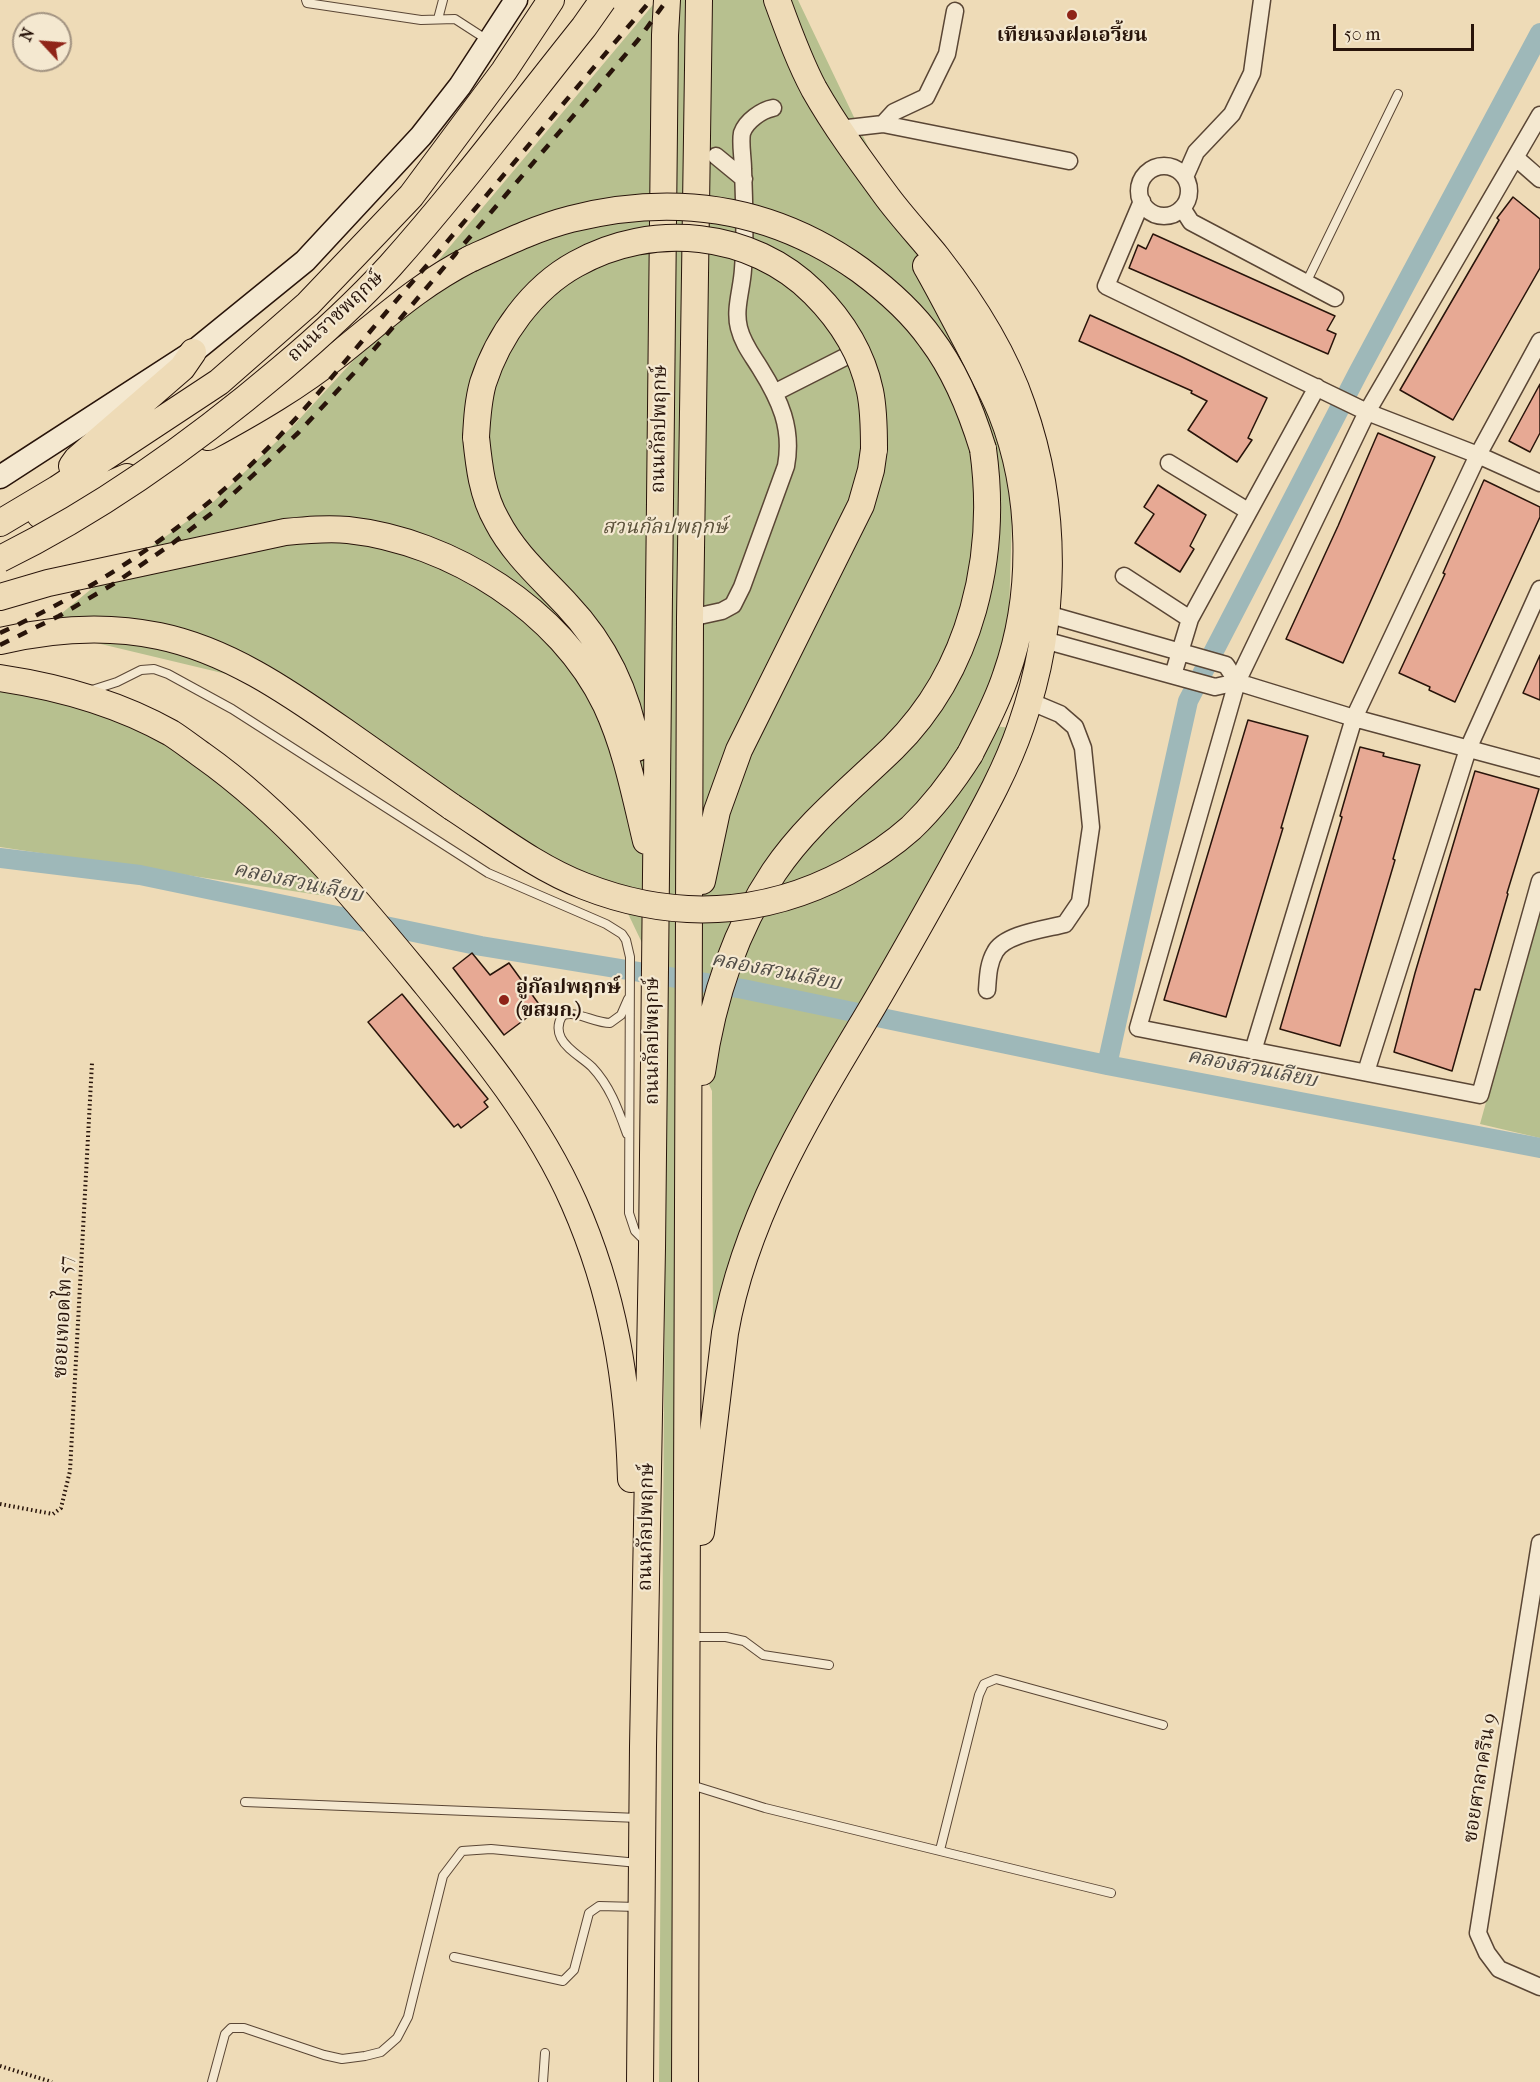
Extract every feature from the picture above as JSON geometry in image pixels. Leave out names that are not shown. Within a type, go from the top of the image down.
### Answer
[{"type":"main road","points":[[0,477],[193,352],[305,261],[421,136],[460,86],[516,0]]},
{"type":"main road","name":"ถนนราชพฤกษ์","points":[[0,523],[57,489],[219,382],[308,304],[411,196],[504,71],[551,0]]},
{"type":"main road","name":"ถนนราชพฤกษ์","points":[[0,559],[71,520],[159,464],[252,394],[319,336],[381,276],[421,231],[603,0]]},
{"type":"main road","name":"ถนนกัลปพฤกษ์","points":[[640,2082],[643,1746],[652,1248],[642,956],[655,879],[667,0]]},
{"type":"main road","name":"ถนนกัลปพฤกษ์","points":[[685,2082],[690,1172],[690,618],[699,0]]},
{"type":"main road","points":[[687,1637],[729,1311],[744,1259],[771,1186],[827,1081],[938,892],[991,795],[1020,729],[1029,701],[1044,640],[1047,614],[1047,524],[1043,485],[1034,441],[1005,361],[962,291],[938,258],[887,198],[838,129],[813,87],[777,0]]},
{"type":"main road","points":[[0,641],[60,632],[112,629],[188,643],[240,666],[297,698],[452,807],[539,863],[582,885],[608,895],[658,908],[703,910],[733,908],[775,901],[832,880],[860,864],[910,829],[951,783],[970,754],[1006,675],[1019,627],[1025,554],[1021,490],[1008,433],[992,391],[941,292],[887,198]]},
{"type":"main road","points":[[0,530],[60,507],[141,470],[259,408],[303,381],[389,312],[448,271],[525,234],[551,225],[595,214],[637,208],[710,209],[770,222],[799,233],[825,246],[875,281],[916,320],[932,340],[968,402],[983,449],[988,480],[989,514],[979,594],[964,636],[945,678],[922,716],[895,746],[836,799],[788,854],[744,924],[727,968],[705,1052],[690,1172]]},
{"type":"main road","points":[[655,879],[635,739],[621,686],[597,642],[582,622],[523,559],[496,521],[482,481],[476,437],[483,384],[495,354],[517,317],[544,287],[574,264],[594,254],[632,242],[674,237],[719,241],[760,256],[794,275],[821,300],[844,328],[860,358],[873,408],[874,449],[871,470],[861,505],[754,717],[726,782],[709,843],[690,952]]},
{"type":"main road","points":[[57,489],[77,459],[182,368],[193,352]]},
{"type":"main road","points":[[0,597],[83,575],[296,531],[348,530],[411,543],[440,555],[489,579],[532,611],[594,683],[618,733],[627,761],[655,879]]},
{"type":"main road","points":[[0,678],[45,684],[114,706],[171,734],[229,774],[292,831],[363,909],[478,1049],[532,1127],[573,1201],[606,1290],[619,1343],[628,1404],[635,1622],[643,1746]]},
{"type":"street","points":[[1185,177],[1196,152],[1232,114],[1252,73],[1262,0]]},
{"type":"street","points":[[883,124],[894,112],[926,97],[947,54],[955,11]]},
{"type":"street","points":[[690,618],[722,611],[733,605],[742,587],[788,458],[788,436],[781,405],[743,341],[738,326],[738,302],[743,271],[743,131],[745,126],[765,110],[773,108]]},
{"type":"street","points":[[1540,115],[1516,158],[1360,408],[1237,682],[1138,1028],[1480,1095],[1540,881]]},
{"type":"street","points":[[838,129],[883,124],[1069,161]]},
{"type":"street","points":[[716,156],[744,179]]},
{"type":"street","points":[[1516,158],[1540,179]]},
{"type":"street","points":[[1142,201],[1152,213],[1160,215],[1176,213],[1182,208],[1189,193],[1185,177],[1173,167],[1164,166],[1149,171],[1140,185],[1142,201],[1106,286],[1360,408],[1478,455],[1540,483]]},
{"type":"street","points":[[1182,208],[1191,222],[1335,298]]},
{"type":"street","points":[[1253,1051],[1354,718],[1478,455],[1540,341]]},
{"type":"street","points":[[774,393],[845,357]]},
{"type":"street","points":[[1179,678],[1188,653],[1190,619],[1317,387]]},
{"type":"street","points":[[1169,463],[1248,511]]},
{"type":"street","points":[[1124,576],[1190,619]]},
{"type":"street","points":[[1366,1072],[1468,749],[1540,589]]},
{"type":"street","points":[[1047,614],[1226,665],[1237,682]]},
{"type":"street","points":[[1044,640],[1215,687],[1237,682],[1354,718],[1540,768]]},
{"type":"street","points":[[987,990],[990,965],[996,949],[1011,937],[1065,924],[1080,902],[1091,827],[1083,748],[1075,727],[1060,714],[1029,701]]},
{"type":"street","name":"ซอยศาลาครืน 9","points":[[1540,1543],[1478,1933],[1487,1953],[1499,1969],[1540,1987]]},
{"type":"lane","points":[[306,0],[307,3],[420,20],[455,19],[489,41]]},
{"type":"lane","points":[[438,19],[443,0]]},
{"type":"lane","points":[[1306,282],[1398,94]]},
{"type":"lane","points":[[76,694],[102,688],[141,670],[154,669],[168,674],[232,709],[488,873],[587,914],[615,929],[642,956],[630,980],[642,992]]},
{"type":"lane","points":[[642,992],[629,1140],[630,1218],[635,1231],[652,1248]]},
{"type":"lane","points":[[629,1140],[616,1103],[603,1080],[591,1066],[566,1045],[560,1037],[558,1028],[562,1016],[567,1013],[601,1023],[617,1020],[642,992]]},
{"type":"lane","points":[[687,1637],[726,1637],[744,1641],[763,1655],[830,1665]]},
{"type":"lane","points":[[940,1850],[979,1695],[984,1684],[996,1679],[1163,1725]]},
{"type":"lane","points":[[685,1783],[765,1808],[1111,1893]]},
{"type":"lane","points":[[245,1802],[642,1818]]},
{"type":"lane","points":[[212,2082],[225,2034],[231,2028],[244,2028],[342,2059],[381,2052],[397,2038],[408,2017],[443,1876],[462,1851],[491,1849],[642,1863]]},
{"type":"lane","points":[[454,1957],[563,1981],[574,1970],[589,1913],[599,1906],[641,1907]]},
{"type":"lane","points":[[543,2082],[545,2053]]},
{"type":"path","name":"ซอยเทอดไท 57","points":[[0,1504],[53,1514],[61,1508],[70,1471],[92,1063]]},
{"type":"path","points":[[0,2066],[52,2082]]},
{"type":"green space","name":"สวนกัลปพฤกษ์","points":[[657,0],[798,0],[1014,452],[1008,646],[985,725],[1020,729],[831,1084],[713,1343],[712,1091],[681,1026],[671,2082],[659,2082],[667,995],[621,899],[453,807],[264,683],[59,634],[39,632],[90,590],[210,505],[294,425],[363,350]]},
{"type":"green space","points":[[0,690],[53,697],[139,727],[181,748],[251,811],[339,898],[0,847]]},
{"type":"green space","points":[[1540,907],[1540,1138],[1480,1124]]},
{"type":"building","points":[[1513,197],[1540,219],[1540,268],[1453,420],[1400,390],[1499,220],[1497,218]]},
{"type":"building","points":[[1153,234],[1335,316],[1327,330],[1336,334],[1328,354],[1129,268],[1138,245],[1146,249]]},
{"type":"building","points":[[1090,315],[1267,398],[1248,438],[1252,440],[1237,462],[1188,430],[1207,401],[1191,393],[1192,391],[1079,341]]},
{"type":"building","points":[[1540,384],[1540,433],[1530,452],[1509,441]]},
{"type":"building","points":[[1378,433],[1435,457],[1343,663],[1286,639]]},
{"type":"building","points":[[1484,480],[1540,507],[1540,517],[1455,702],[1429,690],[1430,687],[1399,673],[1445,574],[1443,573]]},
{"type":"building","points":[[1158,485],[1206,515],[1190,546],[1194,549],[1180,572],[1135,543],[1154,514],[1144,507]]},
{"type":"building","points":[[1540,655],[1540,700],[1523,693]]},
{"type":"building","points":[[1248,720],[1308,736],[1226,1017],[1164,1000]]},
{"type":"building","points":[[1360,747],[1384,753],[1383,756],[1420,765],[1393,859],[1395,860],[1340,1046],[1280,1029]]},
{"type":"building","points":[[1475,771],[1539,789],[1480,990],[1475,989],[1452,1071],[1394,1052]]},
{"type":"building","points":[[472,953],[490,975],[509,963],[541,1007],[504,1035],[453,968]]},
{"type":"building","points":[[402,994],[488,1099],[484,1102],[488,1107],[461,1128],[458,1124],[454,1127],[368,1022]]},
{"type":"waterway","points":[[1107,1065],[1188,701],[1358,373],[1540,33]]},
{"type":"waterway","name":"คลองสวนเลียบ","points":[[0,858],[140,875],[481,946],[743,989],[1107,1065],[1540,1148]]},
{"type":"railway","points":[[0,633],[79,593],[154,545],[223,490],[256,460],[316,395],[651,0]]},
{"type":"railway","points":[[0,645],[59,616],[115,583],[173,543],[217,509],[298,433],[353,374],[638,40],[667,0]]},
{"type":"place","name":"เทียนจงฝอเอวี้ยน","points":[[1072,15]]},
{"type":"place","name":"อู่กัลปพฤกษ์ (ขสมก.)","points":[[504,1000]]}]
